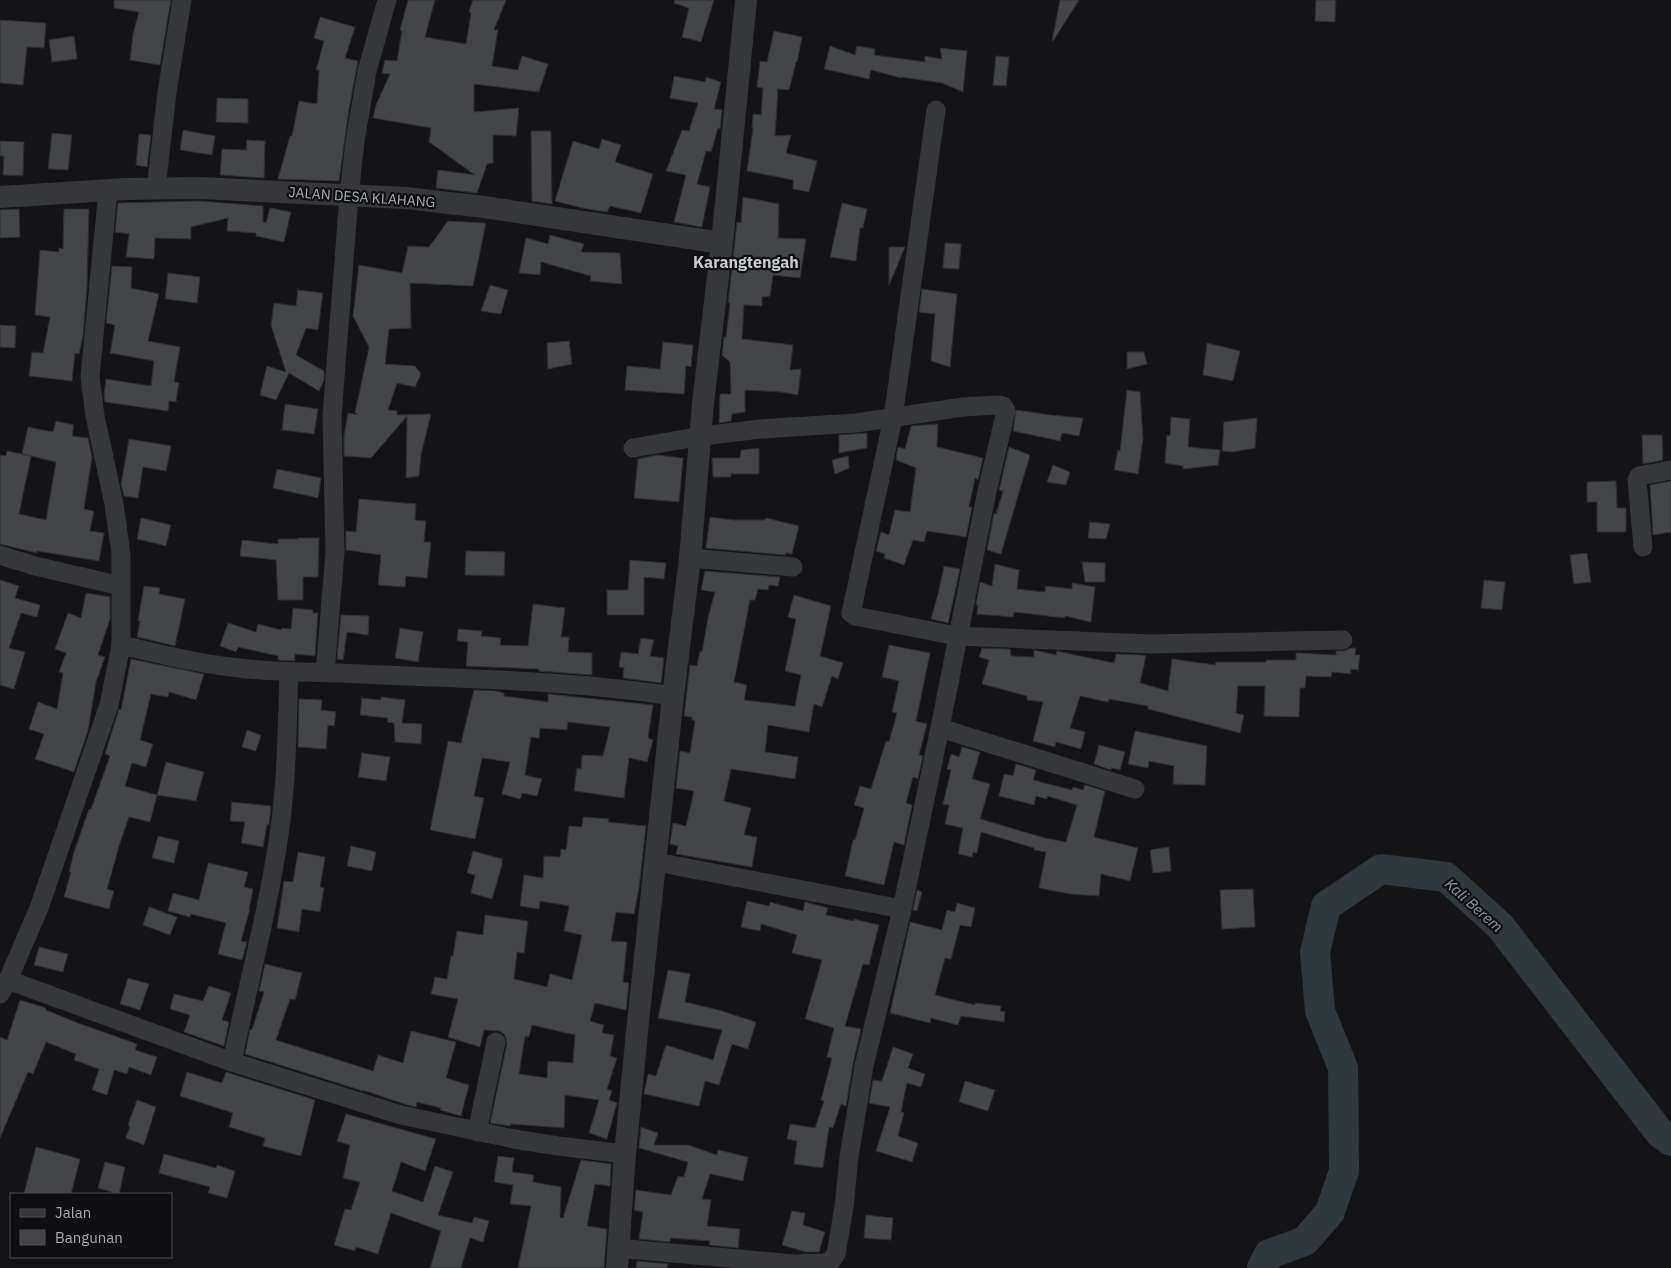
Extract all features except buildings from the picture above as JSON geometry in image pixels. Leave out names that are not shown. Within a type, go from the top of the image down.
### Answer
[{"type":"street","points":[[156,189],[167,92],[182,0]]},
{"type":"street","points":[[325,672],[335,552],[332,416],[355,141],[367,72],[387,0]]},
{"type":"street","points":[[633,448],[702,436],[760,429],[856,423],[963,407],[999,405],[1005,408],[1006,411],[987,491],[902,909],[864,1066],[849,1157],[839,1243],[833,1260],[824,1263],[794,1264],[617,1258],[625,1154],[673,696],[690,558],[702,436],[703,403],[722,243],[746,0]]},
{"type":"street","points":[[936,110],[893,418],[851,613],[855,616],[958,636],[1150,644],[1343,640]]},
{"type":"street","name":"JALAN DESA KLAHANG","points":[[0,197],[57,195],[108,190],[199,188],[406,198],[484,207],[722,243]]},
{"type":"street","points":[[108,190],[90,377],[95,416],[115,512],[121,554],[121,645],[109,705],[38,908],[4,987],[232,1062],[401,1114],[477,1132],[558,1146],[625,1154]]},
{"type":"street","points":[[1643,547],[1637,480],[1639,476],[1671,470]]},
{"type":"street","points":[[0,555],[35,566],[121,586]]},
{"type":"street","points":[[690,558],[793,567]]},
{"type":"street","points":[[121,645],[189,660],[239,668],[611,687],[673,696]]},
{"type":"street","points":[[232,1062],[246,993],[264,921],[280,826],[289,672]]},
{"type":"street","points":[[940,728],[1135,788]]},
{"type":"street","points":[[656,862],[902,909]]},
{"type":"street","points":[[477,1132],[496,1042]]},
{"type":"waterway","name":"Kali Berem","points":[[1262,1268],[1269,1254],[1305,1241],[1330,1212],[1344,1171],[1343,1068],[1320,1011],[1315,952],[1326,906],[1381,869],[1446,877],[1500,926],[1660,1133],[1671,1141]]},
{"type":"district","name":"Karangtengah","points":[[746,262]]}]
